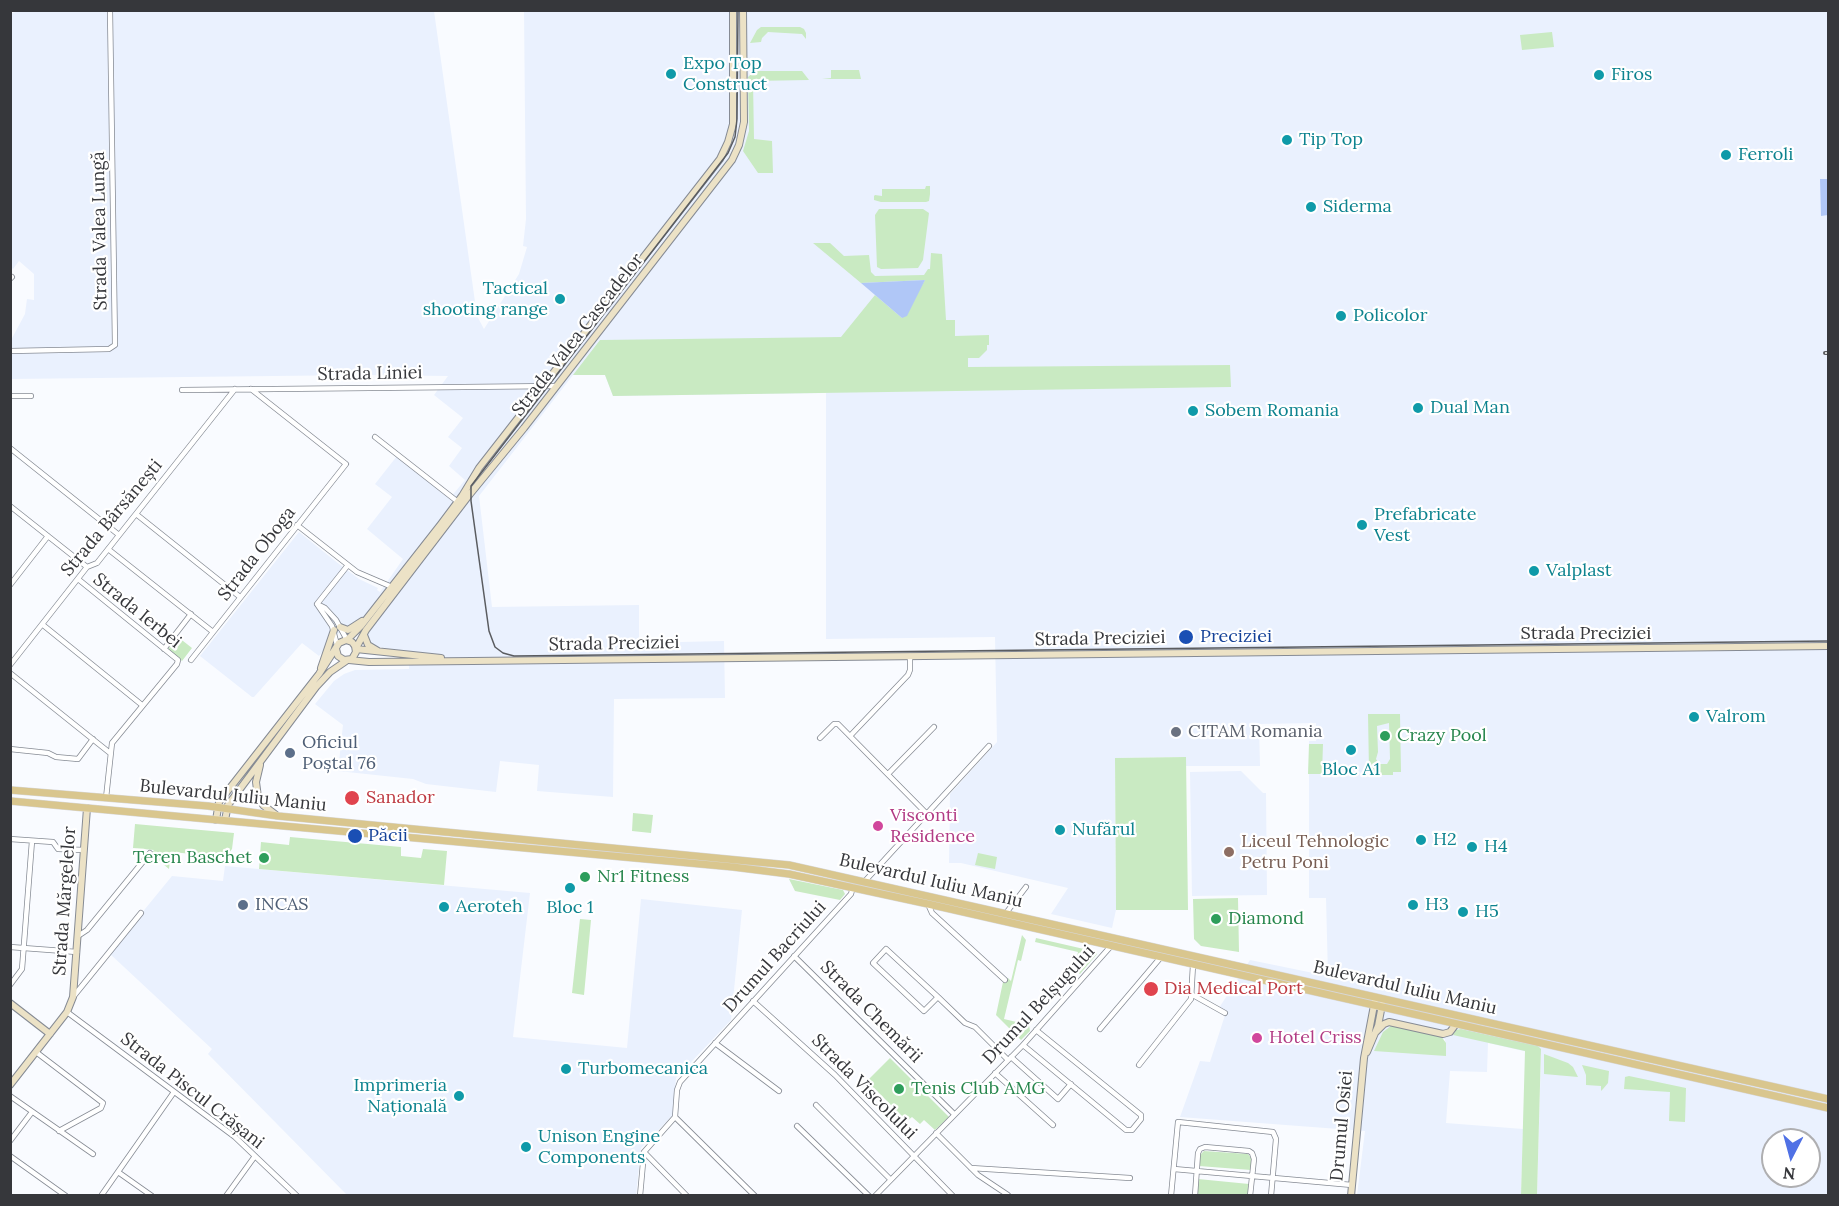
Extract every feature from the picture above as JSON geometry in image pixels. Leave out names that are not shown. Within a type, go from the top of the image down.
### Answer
[{"type":"main road","name":"Bulevardul Iuliu Maniu","points":[[10,790],[217,807],[278,816],[789,865],[1828,1099]]},
{"type":"main road","name":"Bulevardul Iuliu Maniu","points":[[10,801],[789,874],[1828,1108]]},
{"type":"main road","points":[[853,888],[855,879]]},
{"type":"main road","points":[[928,904],[930,895]]},
{"type":"main road","points":[[1087,941],[1089,932]]},
{"type":"main road","points":[[1235,974],[1237,966]]},
{"type":"main road","points":[[1615,1060],[1616,1051]]},
{"type":"main road","points":[[1740,1088],[1756,1083]]},
{"type":"street","name":"Strada Valea Lungă","points":[[10,351],[109,349],[115,345],[110,10]]},
{"type":"street","name":"Strada Valea Cascadelor","points":[[347,640],[372,613],[458,502],[478,468],[720,159],[728,142],[733,119],[732,10]]},
{"type":"street","name":"Strada Valea Cascadelor","points":[[356,649],[364,634],[470,494],[732,160],[742,135],[744,119],[742,10]]},
{"type":"street","points":[[733,119],[744,119]]},
{"type":"street","points":[[673,220],[681,227]]},
{"type":"street","points":[[636,267],[644,274]]},
{"type":"street","name":"Strada Liniei","points":[[182,390],[557,386]]},
{"type":"street","name":"Strada Bârsănești","points":[[10,665],[87,567],[97,563],[235,389]]},
{"type":"street","name":"Strada Oboga","points":[[191,660],[345,464],[251,389]]},
{"type":"street","points":[[10,396],[31,396]]},
{"type":"street","points":[[375,437],[458,502]]},
{"type":"street","points":[[10,448],[119,535]]},
{"type":"street","points":[[10,506],[87,567]]},
{"type":"street","points":[[136,514],[240,597]]},
{"type":"street","points":[[297,525],[357,572],[392,586]]},
{"type":"street","points":[[10,585],[48,536]]},
{"type":"street","points":[[108,549],[213,632]]},
{"type":"street","points":[[225,820],[226,808],[323,678],[354,657],[356,649],[354,643],[347,640],[337,628],[325,608],[317,604],[348,565]]},
{"type":"street","name":"Strada Ierbei","points":[[78,579],[177,660],[177,664],[142,705]]},
{"type":"street","points":[[337,628],[346,630],[351,628],[372,613]]},
{"type":"street","points":[[164,649],[191,614]]},
{"type":"street","points":[[43,625],[142,705],[114,740],[110,753],[106,798]]},
{"type":"street","points":[[337,628],[338,656],[348,660]]},
{"type":"street","points":[[319,674],[337,628]]},
{"type":"street","points":[[364,634],[368,645],[384,653]]},
{"type":"street","points":[[216,819],[217,807],[337,647],[347,640]]},
{"type":"street","name":"Strada Preciziei","points":[[348,660],[369,662],[481,661],[1828,646]]},
{"type":"street","name":"Strada Preciziei","points":[[356,649],[447,660]]},
{"type":"street","points":[[850,736],[908,675],[910,656]]},
{"type":"street","points":[[10,674],[110,753]]},
{"type":"street","points":[[820,738],[837,723],[927,813]]},
{"type":"street","points":[[888,774],[934,727]]},
{"type":"street","points":[[10,749],[78,759],[93,739]]},
{"type":"street","points":[[865,881],[989,746]]},
{"type":"street","points":[[260,761],[256,782],[258,797],[263,805],[278,816]]},
{"type":"street","name":"Strada Mărgelelor","points":[[74,997],[87,808]]},
{"type":"street","points":[[10,839],[53,842],[58,849],[84,850]]},
{"type":"street","points":[[10,985],[22,969],[32,841]]},
{"type":"street","points":[[78,936],[87,930],[150,853]]},
{"type":"street","points":[[1006,913],[1026,887]]},
{"type":"street","name":"Drumul Bacriului","points":[[675,1117],[678,1084],[851,894],[853,888]]},
{"type":"street","points":[[928,904],[932,913],[1005,980]]},
{"type":"street","name":"Strada Mărgelelor","points":[[10,1085],[67,1012],[74,997],[141,913]]},
{"type":"street","name":"Drumul Belșugului","points":[[875,1196],[1023,1045],[1111,946]]},
{"type":"street","points":[[10,947],[77,952]]},
{"type":"street","points":[[938,997],[924,1011],[873,963],[886,949],[938,997],[965,1023],[975,1027],[1058,1099],[1071,1084]]},
{"type":"street","name":"Strada Chemării","points":[[794,956],[954,1114]]},
{"type":"street","points":[[1100,1029],[1161,957]]},
{"type":"street","points":[[1139,1065],[1191,999],[1194,965]]},
{"type":"street","points":[[1191,994],[1225,1013]]},
{"type":"street","name":"Drumul Osiei","points":[[1351,1196],[1364,1058],[1375,997]]},
{"type":"street","name":"Drumul Osiei","points":[[1364,1058],[1375,1033],[1384,998]]},
{"type":"street","name":"Strada Viscolului","points":[[753,1001],[835,1074],[953,1196]]},
{"type":"street","points":[[10,1003],[50,1034]]},
{"type":"street","name":"Strada Piscul Crășani","points":[[67,1012],[235,1137],[297,1196]]},
{"type":"street","points":[[1375,1033],[1389,1022],[1443,1034],[1450,1032],[1456,1024]]},
{"type":"street","points":[[1023,1045],[1126,1130],[1132,1130],[1141,1119],[1141,1115],[1036,1029]]},
{"type":"street","points":[[715,1043],[779,1091]]},
{"type":"street","points":[[36,1052],[103,1102],[101,1108],[59,1131]]},
{"type":"street","points":[[995,1073],[1053,1125]]},
{"type":"street","points":[[101,1196],[174,1092]]},
{"type":"street","points":[[10,1096],[93,1154]]},
{"type":"street","points":[[816,1105],[890,1179]]},
{"type":"street","points":[[10,1141],[32,1112]]},
{"type":"street","points":[[641,1195],[644,1152],[675,1117],[755,1196]]},
{"type":"street","points":[[1171,1196],[1178,1122],[1273,1132],[1276,1139],[1271,1196]]},
{"type":"street","points":[[797,1126],[869,1196]]},
{"type":"street","points":[[936,1133],[971,1168],[1008,1195]]},
{"type":"street","points":[[1195,1196],[1198,1153],[1202,1148],[1249,1151],[1253,1155],[1250,1196]]},
{"type":"street","points":[[644,1152],[687,1196]]},
{"type":"street","points":[[10,1156],[66,1196]]},
{"type":"street","points":[[226,1196],[255,1156]]},
{"type":"street","points":[[971,1168],[1130,1178]]},
{"type":"street","points":[[1174,1170],[1352,1185]]},
{"type":"street","points":[[118,1172],[152,1196]]},
{"type":"shaded area","points":[[21,10],[434,11],[477,316],[484,329],[519,274],[527,247],[523,246],[526,219],[524,11],[1828,11],[1828,1195],[1537,1195],[1541,1055],[1488,1043],[1487,1072],[1450,1071],[1446,1123],[1523,1129],[1521,1195],[1357,1195],[1365,1131],[1180,1117],[1200,1061],[1210,1062],[1225,1015],[1217,1011],[1250,960],[1328,976],[1326,898],[1309,898],[1309,741],[1316,741],[1316,723],[1259,724],[1260,766],[1186,766],[1186,757],[1115,758],[1116,910],[1112,928],[1051,914],[1068,888],[961,863],[949,863],[950,794],[997,742],[995,637],[826,639],[826,393],[613,396],[605,375],[573,375],[479,496],[492,607],[639,605],[639,643],[724,641],[725,698],[614,699],[613,797],[537,791],[539,765],[500,761],[496,792],[426,784],[413,779],[338,771],[343,725],[315,704],[334,681],[344,674],[355,670],[409,669],[410,652],[374,646],[346,625],[319,656],[302,643],[254,697],[200,656],[299,532],[359,579],[378,588],[380,592],[403,559],[367,529],[392,497],[375,484],[397,456],[450,498],[465,480],[449,466],[462,448],[448,437],[463,418],[434,395],[448,376],[11,379],[11,340],[25,314],[27,299],[34,300],[34,274],[19,261],[13,269],[11,267],[10,14]],"holes":[[[1390,1027],[1445,1039],[1446,1056],[1383,1032]]]},
{"type":"shaded area","name":"Liceul Tehnologic Petru Poni","points":[[1241,771],[1263,793],[1266,793],[1267,895],[1192,896],[1190,772]]},
{"type":"shaded area","points":[[225,866],[530,893],[513,1037],[627,1048],[641,899],[742,910],[731,1020],[676,1078],[673,1115],[641,1148],[636,1195],[347,1195],[208,1054],[212,1049],[109,953],[172,876],[223,881]]},
{"type":"green space","points":[[761,27],[800,27],[806,33],[806,39],[802,34],[768,32],[761,42],[750,43]]},
{"type":"green space","points":[[1552,32],[1554,47],[1522,50],[1520,35]]},
{"type":"green space","points":[[831,70],[859,70],[861,79],[822,79],[831,78]]},
{"type":"green space","points":[[755,71],[802,71],[809,80],[753,81],[754,139],[772,141],[773,173],[758,173],[743,151],[749,131],[748,77]]},
{"type":"green space","points":[[926,186],[930,186],[930,194],[929,201],[926,202],[874,200],[875,195],[882,196],[882,189],[925,189]]},
{"type":"green space","points":[[879,209],[923,209],[929,213],[923,260],[918,268],[881,269],[877,267],[875,215]]},
{"type":"green space","points":[[813,243],[830,243],[844,256],[869,255],[871,272],[875,276],[924,275],[930,269],[931,253],[942,254],[946,320],[955,320],[955,336],[989,335],[987,350],[979,358],[968,358],[968,367],[1230,365],[1231,387],[613,396],[605,375],[573,375],[600,340],[841,337],[875,295],[902,318],[925,280],[861,283]]},
{"type":"green space","points":[[178,637],[192,648],[182,661],[168,649]]},
{"type":"green space","points":[[1368,714],[1400,714],[1401,772],[1393,772],[1393,775],[1374,775],[1369,771]],"holes":[[[1389,723],[1390,759],[1387,764],[1379,764],[1376,759],[1377,726]]]},
{"type":"green space","points":[[1309,744],[1323,744],[1322,774],[1308,774]]},
{"type":"green space","points":[[1186,757],[1188,910],[1116,910],[1115,758]]},
{"type":"green space","points":[[633,813],[653,815],[651,833],[632,831]]},
{"type":"green space","points":[[135,824],[234,833],[232,849],[226,857],[171,852],[169,869],[151,854],[154,850],[133,848]]},
{"type":"green space","points":[[290,837],[401,847],[401,856],[421,858],[423,849],[447,851],[444,885],[259,869],[261,842],[289,845]]},
{"type":"green space","points":[[978,853],[997,857],[995,869],[975,865]]},
{"type":"green space","points":[[789,879],[843,890],[845,894],[840,900],[795,891]]},
{"type":"green space","name":"Diamond","points":[[1238,898],[1239,952],[1201,946],[1194,939],[1193,899]]},
{"type":"green space","points":[[580,919],[591,920],[584,995],[572,993]]},
{"type":"green space","points":[[1022,935],[1026,940],[1021,961],[1018,960],[1004,1019],[1029,1025],[1030,1031],[1021,1040],[996,1015],[1003,982],[1008,978],[1011,981]]},
{"type":"green space","points":[[1036,938],[1097,952],[1097,954],[1080,974],[1078,973],[1081,958],[1077,957],[1078,952],[1035,942]]},
{"type":"green space","points":[[1392,1025],[1441,1036],[1446,1043],[1446,1056],[1374,1051],[1383,1032]]},
{"type":"green space","points":[[1461,1029],[1538,1046],[1541,1049],[1537,1195],[1521,1195],[1525,1051],[1453,1035],[1456,1030]]},
{"type":"green space","points":[[1544,1054],[1568,1063],[1578,1077],[1544,1074]]},
{"type":"green space","name":"Tenis Club AMG","points":[[890,1058],[949,1117],[935,1130],[924,1120],[920,1124],[912,1117],[907,1121],[867,1081]]},
{"type":"green space","points":[[1582,1065],[1609,1071],[1608,1083],[1601,1091],[1601,1086],[1586,1085],[1586,1075]]},
{"type":"green space","points":[[1625,1077],[1686,1088],[1685,1122],[1669,1121],[1670,1092],[1624,1089]]},
{"type":"green space","points":[[1204,1151],[1248,1154],[1252,1159],[1251,1170],[1199,1166],[1200,1155]]},
{"type":"green space","points":[[1198,1179],[1249,1184],[1248,1196],[1200,1195],[1197,1193]]},
{"type":"water","points":[[1820,179],[1828,179],[1828,215],[1821,216]]},
{"type":"water","points":[[925,280],[907,316],[902,318],[861,283]]},
{"type":"tram line","points":[[738,10],[737,119],[735,137],[728,153],[471,486],[471,501],[489,631],[495,647],[503,653],[514,656],[1828,641]]},
{"type":"place","name":"Expo Top Construct","points":[[671,74]]},
{"type":"place","name":"Firos","points":[[1599,75]]},
{"type":"place","name":"Tip Top","points":[[1287,140]]},
{"type":"place","name":"Ferroli","points":[[1726,155]]},
{"type":"place","name":"Siderma","points":[[1311,207]]},
{"type":"place","name":"Tactical shooting range","points":[[560,299]]},
{"type":"place","name":"Policolor","points":[[1341,316]]},
{"type":"place","name":"Dual Man","points":[[1418,408]]},
{"type":"place","name":"Sobem Romania","points":[[1193,411]]},
{"type":"place","name":"Prefabricate Vest","points":[[1362,525]]},
{"type":"place","name":"Valplast","points":[[1534,571]]},
{"type":"place","name":"Preciziei","points":[[1186,637]]},
{"type":"place","name":"Valrom","points":[[1694,717]]},
{"type":"place","name":"CITAM Romania","points":[[1176,732]]},
{"type":"place","name":"Crazy Pool","points":[[1385,736]]},
{"type":"place","name":"Bloc A1","points":[[1351,750]]},
{"type":"place","name":"Oficiul Poștal 76","points":[[290,753]]},
{"type":"place","name":"Sanador","points":[[352,798]]},
{"type":"place","name":"Visconti Residence","points":[[878,826]]},
{"type":"place","name":"Nufărul","points":[[1060,830]]},
{"type":"place","name":"Păcii","points":[[355,836]]},
{"type":"place","name":"H2","points":[[1421,840]]},
{"type":"place","name":"H4","points":[[1472,847]]},
{"type":"place","name":"Liceul Tehnologic Petru Poni","points":[[1229,852]]},
{"type":"place","name":"Teren Baschet","points":[[264,858]]},
{"type":"place","name":"Nr1 Fitness","points":[[585,877]]},
{"type":"place","name":"Bloc 1","points":[[570,888]]},
{"type":"place","name":"INCAS","points":[[243,905]]},
{"type":"place","name":"H3","points":[[1413,905]]},
{"type":"place","name":"Aeroteh","points":[[444,907]]},
{"type":"place","name":"H5","points":[[1463,912]]},
{"type":"place","name":"Diamond","points":[[1216,919]]},
{"type":"place","name":"Dia Medical Port","points":[[1151,989]]},
{"type":"place","name":"Hotel Criss","points":[[1257,1038]]},
{"type":"place","name":"Turbomecanica","points":[[566,1069]]},
{"type":"place","name":"Tenis Club AMG","points":[[899,1089]]},
{"type":"place","name":"Imprimeria Națională","points":[[459,1096]]},
{"type":"place","name":"Unison Engine Components","points":[[526,1147]]}]
